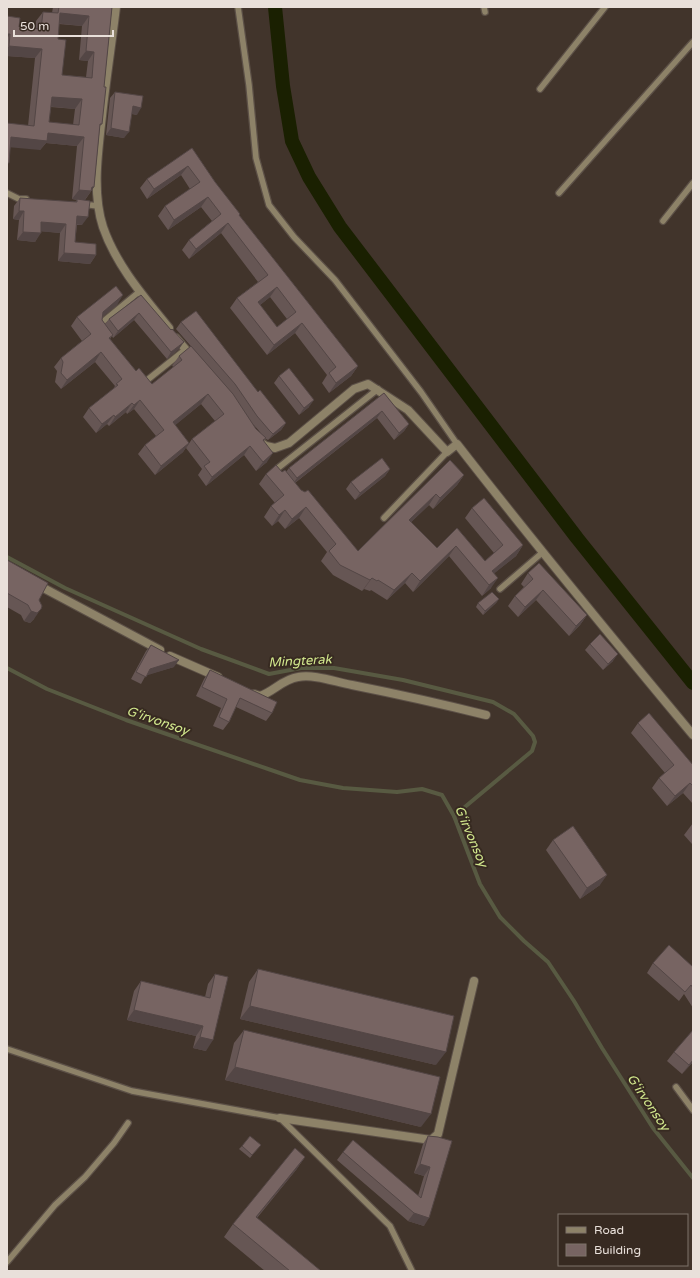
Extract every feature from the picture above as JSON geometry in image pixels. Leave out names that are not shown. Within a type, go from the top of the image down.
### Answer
[{"type":"street","points":[[116,7],[101,131],[96,189],[98,206],[103,227],[114,253],[140,291],[196,361]]},
{"type":"street","points":[[257,438],[266,446],[275,448],[289,443],[354,389],[368,384],[408,410],[447,452],[457,444],[578,597],[693,735]]},
{"type":"street","points":[[27,579],[171,657],[226,681]]},
{"type":"street","points":[[246,690],[260,696],[268,694],[286,681],[298,677],[314,678],[391,693],[486,715]]},
{"type":"street","points":[[280,1118],[431,1140],[438,1134],[474,981]]},
{"type":"lane","points":[[238,7],[249,85],[256,158],[270,205],[294,237],[335,280],[421,392],[457,444]]},
{"type":"lane","points":[[540,89],[605,7]]},
{"type":"lane","points":[[559,193],[693,42]]},
{"type":"lane","points":[[664,221],[693,183]]},
{"type":"lane","points":[[7,193],[19,199],[35,200]]},
{"type":"lane","points":[[74,204],[98,206]]},
{"type":"lane","points":[[104,335],[100,329],[100,324],[140,291]]},
{"type":"lane","points":[[137,376],[142,381],[146,381],[186,349]]},
{"type":"lane","points":[[282,479],[277,473],[278,468],[378,390]]},
{"type":"lane","points":[[384,518],[447,452]]},
{"type":"lane","points":[[500,590],[543,552]]},
{"type":"lane","points":[[7,1049],[132,1091],[280,1118],[390,1226],[412,1271]]},
{"type":"lane","points":[[676,1087],[693,1110]]},
{"type":"lane","points":[[7,1262],[55,1205],[85,1177],[114,1143],[128,1123]]},
{"type":"building","points":[[59,7],[112,7],[102,124],[100,124],[94,187],[92,187],[91,191],[79,190],[84,137],[48,133],[47,141],[11,137],[9,163],[7,163],[7,123],[34,126],[42,49],[9,46],[10,34],[7,34],[7,16],[20,18],[19,27],[41,29],[43,12],[58,13]],"holes":[[[60,13],[89,16],[86,51],[94,52],[92,78],[62,75],[66,40],[58,39]],[[52,97],[82,99],[79,125],[49,122]]]},
{"type":"building","points":[[115,92],[143,96],[141,108],[133,106],[129,132],[111,128]]},
{"type":"building","points":[[192,148],[215,182],[240,214],[239,215],[358,366],[336,383],[329,373],[336,367],[302,323],[274,345],[237,298],[268,275],[228,223],[196,249],[189,240],[221,214],[208,197],[174,220],[165,206],[200,182],[188,166],[154,189],[147,179]],"holes":[[[277,287],[296,312],[277,327],[258,302]]]},
{"type":"building","points":[[20,198],[77,202],[77,199],[90,201],[88,217],[77,216],[75,242],[96,244],[96,255],[64,253],[66,224],[41,222],[41,233],[23,232],[24,211],[19,211]]},
{"type":"building","points":[[116,286],[123,295],[103,312],[102,320],[113,335],[109,338],[136,371],[139,368],[152,384],[182,360],[179,356],[191,346],[233,394],[256,429],[266,438],[263,440],[273,453],[263,462],[250,446],[212,477],[204,466],[210,462],[192,439],[224,414],[208,394],[173,422],[189,443],[161,466],[145,445],[164,430],[140,400],[134,405],[132,403],[115,417],[114,415],[102,424],[89,408],[118,385],[116,384],[122,379],[101,352],[67,380],[61,373],[63,362],[61,358],[91,334],[77,317]]},
{"type":"building","points":[[141,295],[171,330],[172,329],[184,342],[171,352],[139,313],[118,331],[109,319]]},
{"type":"building","points":[[196,311],[258,392],[260,390],[286,423],[273,434],[257,416],[235,384],[181,322]]},
{"type":"building","points":[[289,368],[314,400],[304,408],[279,376]]},
{"type":"building","points":[[384,393],[409,424],[399,433],[382,411],[297,478],[289,468]]},
{"type":"building","points":[[382,458],[390,469],[360,493],[351,482]]},
{"type":"building","points":[[450,460],[464,475],[440,498],[436,494],[409,520],[437,548],[457,528],[485,561],[503,545],[472,508],[484,498],[523,545],[492,571],[498,578],[489,585],[456,546],[420,581],[412,573],[394,590],[378,580],[377,581],[372,578],[370,580],[340,565],[329,551],[336,544],[306,507],[292,519],[285,510],[279,515],[271,506],[284,495],[266,474],[276,465],[282,472],[285,470],[301,490],[305,492],[308,490],[358,551]]},
{"type":"building","points":[[7,560],[48,583],[39,600],[42,606],[37,613],[31,611],[28,605],[7,593]]},
{"type":"building","points":[[539,563],[587,615],[576,626],[543,590],[525,607],[515,596],[533,579],[528,573]]},
{"type":"building","points":[[492,592],[499,599],[485,611],[478,603]]},
{"type":"building","points":[[600,634],[618,654],[608,664],[590,644]]},
{"type":"building","points":[[151,645],[179,660],[150,669],[146,677],[136,672]]},
{"type":"building","points":[[210,670],[277,702],[272,713],[240,698],[229,722],[219,717],[227,699],[202,687]]},
{"type":"building","points":[[649,713],[693,765],[693,786],[690,783],[675,796],[659,778],[674,765],[638,723]]},
{"type":"building","points":[[573,826],[607,875],[587,888],[553,840]]},
{"type":"building","points":[[669,945],[693,967],[693,988],[691,985],[685,992],[653,963]]},
{"type":"building","points":[[258,969],[454,1016],[446,1052],[250,1006]]},
{"type":"building","points":[[215,974],[228,977],[213,1040],[200,1037],[203,1026],[134,1010],[141,981],[210,998]]},
{"type":"building","points":[[244,1030],[440,1077],[431,1114],[235,1067]]},
{"type":"building","points":[[693,1030],[693,1060],[689,1065],[674,1052]]},
{"type":"building","points":[[250,1136],[261,1145],[252,1155],[242,1146]]},
{"type":"building","points":[[428,1136],[452,1141],[429,1218],[414,1213],[343,1152],[353,1140],[421,1198],[430,1167],[420,1164]]},
{"type":"building","points":[[295,1148],[305,1157],[256,1217],[321,1271],[290,1271],[233,1224]]},
{"type":"waterway","points":[[275,7],[283,86],[292,141],[309,177],[340,227],[577,538],[693,683]]},
{"type":"waterway","name":"Mingterak","points":[[7,557],[65,588],[201,649],[269,674],[301,668],[334,668],[403,680],[493,702],[514,714],[533,736],[535,742],[532,751],[454,816]]},
{"type":"waterway","name":"G‘irvonsoy","points":[[7,668],[47,689],[126,720],[300,780],[343,788],[397,792],[422,789],[442,795],[454,816],[480,884],[500,917],[548,962],[653,1128],[693,1178]]}]
